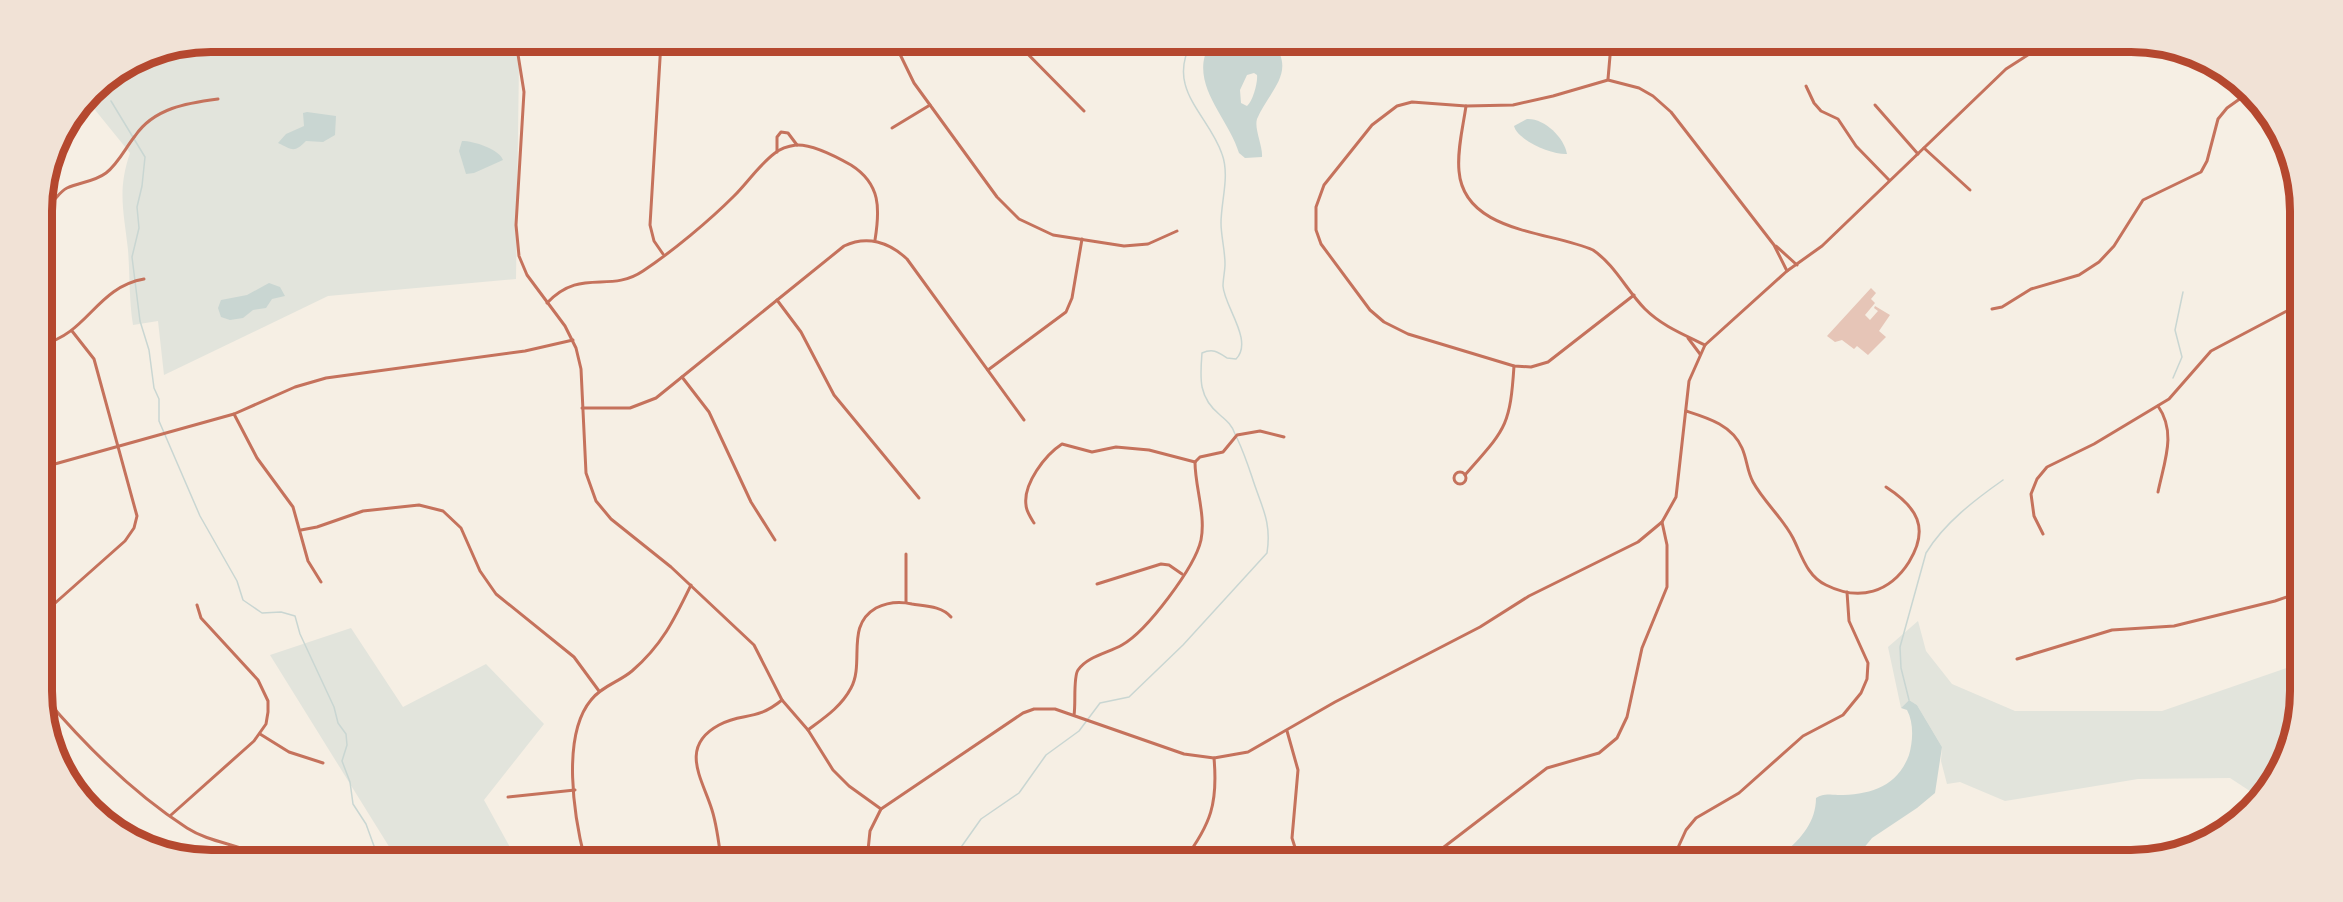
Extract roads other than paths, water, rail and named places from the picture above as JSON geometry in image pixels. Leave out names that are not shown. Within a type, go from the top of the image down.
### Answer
[{"type":"street","points":[[519,53],[524,92],[516,225],[517,247],[527,275],[573,340],[581,369],[586,473],[596,501],[611,519],[691,585],[754,645],[782,700],[808,730],[840,778],[881,809]]},
{"type":"street","points":[[660,53],[651,225],[654,241],[663,254]]},
{"type":"street","points":[[898,53],[904,67],[930,105],[997,197],[1014,215],[1043,231],[1134,246],[1148,244],[1177,231]]},
{"type":"street","points":[[1027,53],[1084,111]]},
{"type":"street","points":[[1608,80],[1609,53]]},
{"type":"street","points":[[868,850],[870,831],[881,809],[1023,713],[1047,708],[1074,715],[1184,754],[1214,758],[1248,752],[1335,702],[1480,627],[1529,596],[1628,549],[1662,522],[1676,497],[1689,381],[1705,345],[1786,271],[1822,246],[2006,69],[2031,53]]},
{"type":"street","points":[[1634,295],[1548,362],[1531,367],[1514,366],[1408,334],[1384,322],[1370,310],[1346,280],[1322,244],[1316,230],[1316,207],[1324,185],[1382,114],[1412,102],[1466,106],[1530,102],[1608,80],[1639,88],[1665,106],[1774,245],[1797,265]]},
{"type":"street","points":[[1806,86],[1821,111],[1838,119],[1856,146],[1889,180]]},
{"type":"street","points":[[1992,309],[2002,307],[2031,289],[2079,274],[2099,262],[2114,246],[2143,200],[2161,189],[2192,178],[2201,172],[2207,161],[2218,119],[2227,108],[2242,97]]},
{"type":"street","points":[[53,203],[65,189],[92,181],[109,171],[137,132],[156,116],[189,103],[218,99]]},
{"type":"street","points":[[892,128],[930,105]]},
{"type":"street","points":[[1875,105],[1918,154]]},
{"type":"street","points":[[1466,106],[1459,171],[1463,188],[1473,205],[1498,222],[1593,250],[1605,260],[1650,314],[1688,338],[1705,345]]},
{"type":"street","points":[[777,152],[777,137],[781,132],[788,133],[796,145]]},
{"type":"street","points":[[547,303],[561,291],[578,283],[615,281],[632,277],[729,200],[777,152],[796,145],[815,148],[850,164],[869,181],[879,206],[875,240]]},
{"type":"street","points":[[1923,148],[1970,190]]},
{"type":"street","points":[[988,370],[1066,312],[1072,298],[1082,239]]},
{"type":"street","points":[[582,408],[642,405],[656,398],[844,246],[859,240],[875,240],[892,247],[907,259],[1024,420]]},
{"type":"street","points":[[1774,245],[1786,271]]},
{"type":"street","points":[[53,340],[72,331],[111,291],[126,283],[144,279]]},
{"type":"street","points":[[777,300],[801,332],[834,395],[919,498]]},
{"type":"street","points":[[2043,534],[2034,516],[2031,502],[2033,486],[2042,472],[2053,463],[2094,444],[2158,406],[2176,392],[2199,361],[2211,351],[2290,309]]},
{"type":"street","points":[[52,606],[125,541],[134,528],[137,509],[94,359],[72,331]]},
{"type":"street","points":[[1688,338],[1700,354]]},
{"type":"street","points":[[52,465],[234,414],[295,387],[326,378],[525,351],[573,340]]},
{"type":"street","points":[[1465,475],[1455,473],[1454,481],[1463,483],[1465,475],[1506,424],[1511,407],[1514,366]]},
{"type":"street","points":[[682,377],[709,412],[751,502],[775,540]]},
{"type":"street","points":[[2158,406],[2166,420],[2169,436],[2158,492]]},
{"type":"street","points":[[1686,411],[1715,421],[1733,434],[1742,448],[1753,483],[1784,522],[1809,572],[1824,585],[1847,592],[1871,592],[1888,586],[1901,574],[1917,549],[1920,531],[1916,516],[1906,501],[1886,487]]},
{"type":"street","points":[[234,414],[257,458],[293,507],[308,561],[321,582]]},
{"type":"street","points":[[1195,462],[1200,457],[1223,452],[1237,435],[1260,431],[1284,437]]},
{"type":"street","points":[[1034,523],[1026,505],[1028,490],[1040,466],[1062,444],[1092,452],[1116,447],[1149,450],[1195,462]]},
{"type":"street","points":[[1074,715],[1077,699],[1075,678],[1078,670],[1095,657],[1122,645],[1141,632],[1162,606],[1197,551],[1202,534],[1195,462]]},
{"type":"street","points":[[301,530],[317,527],[363,511],[419,505],[443,511],[461,528],[480,571],[496,594],[574,657],[599,691]]},
{"type":"street","points":[[1441,849],[1547,768],[1599,753],[1617,738],[1627,717],[1642,648],[1667,586],[1667,545],[1662,522]]},
{"type":"street","points":[[906,554],[906,603]]},
{"type":"street","points":[[1097,584],[1161,564],[1182,574]]},
{"type":"street","points":[[584,850],[573,758],[577,729],[585,709],[599,691],[630,673],[657,647],[691,585]]},
{"type":"street","points":[[1677,849],[1686,830],[1696,818],[1739,793],[1803,736],[1843,715],[1861,693],[1867,679],[1868,663],[1849,621],[1847,592]]},
{"type":"street","points":[[2017,659],[2112,630],[2174,626],[2290,596]]},
{"type":"street","points":[[808,730],[837,707],[852,687],[856,674],[857,636],[864,619],[882,605],[906,603],[942,609],[951,617]]},
{"type":"street","points":[[171,815],[260,734],[268,712],[264,690],[201,618],[197,605]]},
{"type":"street","points":[[720,850],[716,822],[696,772],[698,751],[705,736],[717,726],[761,715],[782,700]]},
{"type":"street","points":[[54,708],[97,755],[171,815],[198,834],[250,850]]},
{"type":"street","points":[[1287,731],[1298,770],[1292,838],[1296,849]]},
{"type":"street","points":[[260,734],[289,752],[323,763]]},
{"type":"street","points":[[1192,849],[1200,838],[1212,811],[1216,784],[1214,758]]},
{"type":"street","points":[[508,797],[575,790]]},
{"type":"waterway","points":[[1187,53],[1183,74],[1186,88],[1216,140],[1224,162],[1225,180],[1221,223],[1225,264],[1223,286],[1242,343],[1241,352],[1236,359],[1227,358],[1218,352],[1202,353],[1201,379],[1208,401],[1229,423],[1235,434]]},
{"type":"waterway","points":[[111,101],[145,157],[137,207],[139,228],[132,257],[140,321],[149,350],[154,388],[159,399],[159,421],[200,516],[237,581],[243,600],[262,613],[281,612],[295,616],[300,634],[334,707],[338,723],[346,734],[347,745],[342,761],[350,782],[353,804],[366,824],[377,850]]},
{"type":"waterway","points":[[2173,378],[2182,357],[2175,330],[2183,292]]},
{"type":"waterway","points":[[959,850],[981,819],[1019,793],[1046,755],[1079,731],[1100,703],[1129,697],[1183,645],[1267,553],[1268,532],[1265,514],[1237,438]]},
{"type":"waterway","points":[[1909,700],[1901,668],[1900,647],[1926,553],[1951,522],[2003,480]]}]
